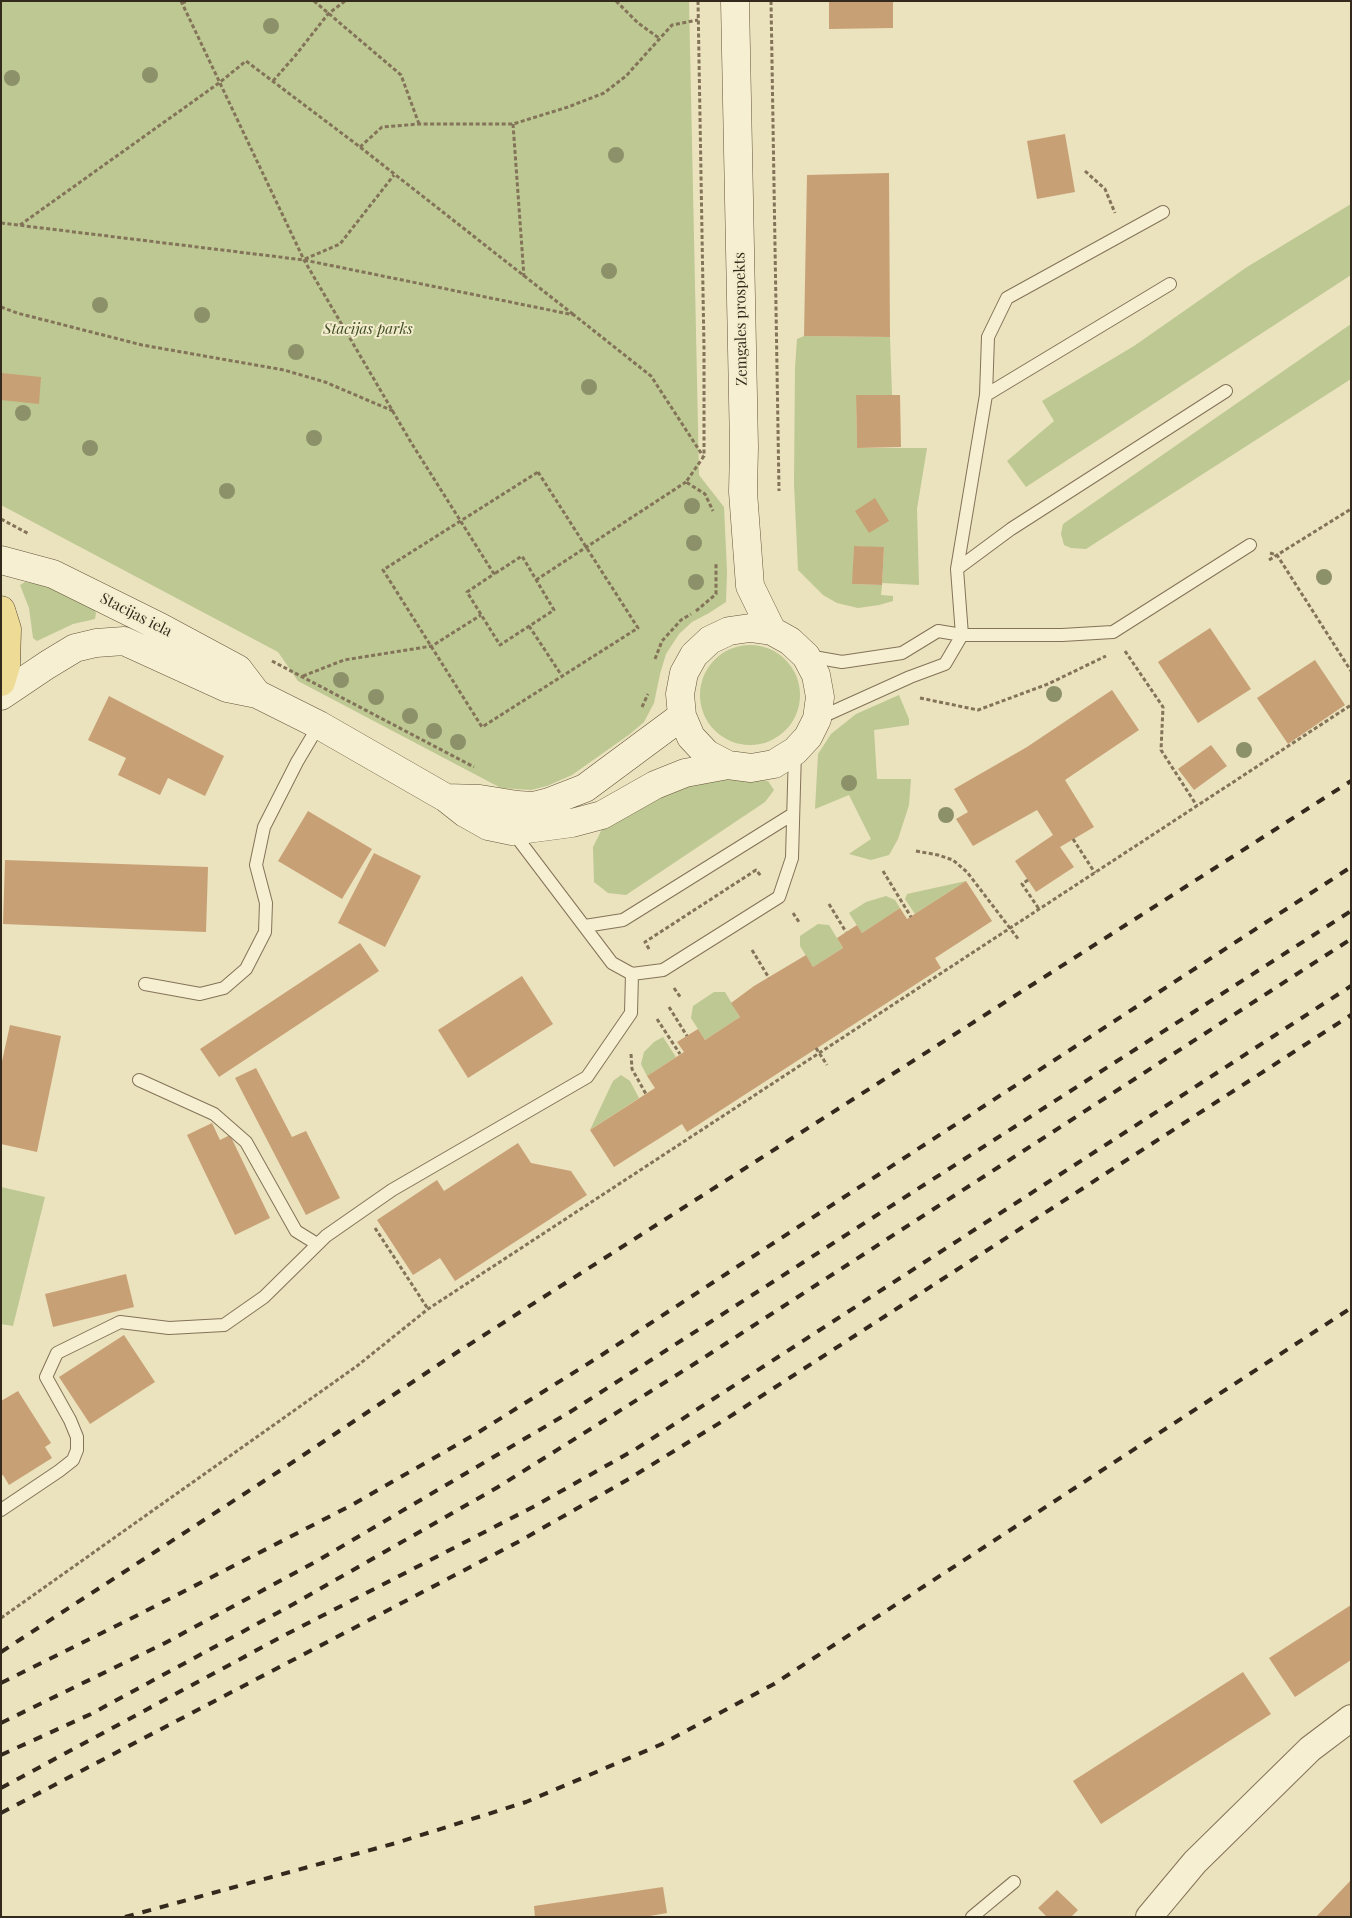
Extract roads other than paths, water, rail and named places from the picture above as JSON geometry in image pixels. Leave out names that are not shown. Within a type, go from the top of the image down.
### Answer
[{"type":"main road","points":[[1,610],[7,629],[6,665],[1,682]]},
{"type":"street","name":"Zemgales prospekts","points":[[735,1],[744,448],[743,492],[750,586],[772,631]]},
{"type":"street","name":"Stacijas iela","points":[[1,560],[54,574],[160,627],[238,669],[257,694]]},
{"type":"street","points":[[750,628],[772,631],[790,641],[806,656],[816,675],[820,697],[816,719],[808,736],[795,751],[774,764],[751,768],[728,764],[707,754],[692,737],[682,716],[680,694],[684,673],[694,655],[710,640],[729,631],[750,628]]},
{"type":"street","points":[[1,696],[47,664],[75,648],[96,643],[124,641],[227,688],[257,694],[319,725],[446,798],[465,813],[488,826],[512,830],[572,824],[602,815],[655,784],[686,773],[728,764]]},
{"type":"street","points":[[446,798],[480,799],[533,806],[549,802],[585,788],[682,716]]},
{"type":"street","points":[[1149,1917],[1195,1862],[1310,1750],[1351,1718]]},
{"type":"lane","points":[[816,719],[910,676],[945,664],[962,635],[957,570],[986,395],[988,337],[1007,298],[1163,212]]},
{"type":"lane","points":[[986,395],[1170,284]]},
{"type":"lane","points":[[957,570],[1011,529],[1226,391]]},
{"type":"lane","points":[[806,656],[842,662],[902,653],[938,632],[962,635],[1062,635],[1113,632],[1250,545]]},
{"type":"lane","points":[[145,984],[200,994],[224,988],[246,969],[265,932],[266,903],[256,865],[264,827],[297,762],[319,725]]},
{"type":"lane","points":[[512,830],[612,963],[632,974],[663,970],[779,897],[792,858],[795,751]]},
{"type":"lane","points":[[585,926],[623,920],[793,814]]},
{"type":"lane","points":[[1,1510],[73,1460],[77,1450],[77,1437],[70,1420],[46,1377],[57,1353],[120,1322],[169,1328],[224,1325],[264,1297],[326,1236],[392,1190],[587,1077],[631,1013],[632,974]]},
{"type":"lane","points":[[139,1080],[214,1114],[246,1142],[296,1231],[318,1244]]},
{"type":"lane","points":[[972,1917],[1014,1882]]},
{"type":"railway","points":[[1,1652],[284,1468],[456,1353],[1351,781]]},
{"type":"railway","points":[[1,1683],[350,1506],[474,1435],[597,1358],[1351,867]]},
{"type":"railway","points":[[1,1723],[165,1643],[317,1561],[570,1412],[1351,911]]},
{"type":"railway","points":[[1,1755],[91,1714],[290,1606],[498,1487],[691,1366],[1351,939]]},
{"type":"railway","points":[[1,1788],[283,1636],[533,1507],[636,1449],[1351,986]]},
{"type":"railway","points":[[1,1813],[518,1542],[627,1480],[726,1419],[1351,1015]]},
{"type":"railway","points":[[125,1917],[396,1843],[526,1802],[662,1744],[774,1684],[1351,1308]]},
{"type":"park label","name":"Stacijas parks","points":[[368,329]]}]
